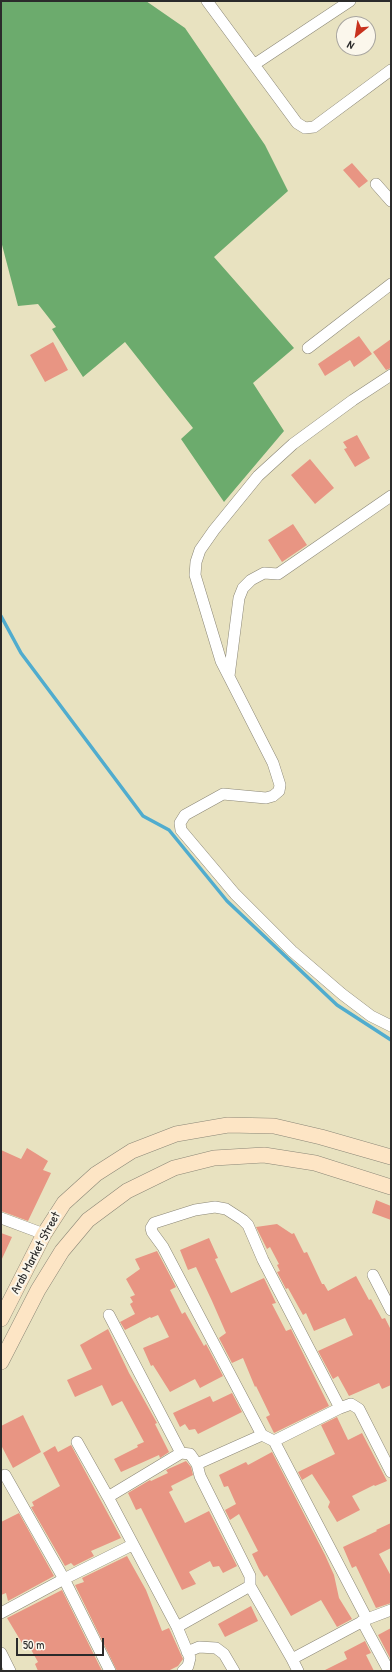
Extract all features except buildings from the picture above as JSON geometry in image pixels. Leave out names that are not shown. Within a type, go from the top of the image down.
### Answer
[{"type":"main road","name":"Arab Market Street","points":[[1,1319],[44,1234],[64,1202],[96,1174],[132,1151],[176,1134],[190,1131],[228,1125],[274,1126],[321,1137],[391,1157]]},
{"type":"main road","points":[[1,1362],[38,1290],[62,1251],[88,1220],[127,1191],[174,1168],[214,1158],[264,1155],[315,1162],[391,1187]]},
{"type":"street","points":[[207,1],[255,64],[297,123],[305,128],[314,127],[391,70]]},
{"type":"street","points":[[255,64],[350,1]]},
{"type":"street","points":[[376,184],[391,201]]},
{"type":"street","points":[[308,348],[391,284]]},
{"type":"street","points":[[391,375],[353,400],[293,444],[258,476],[214,530],[200,550],[196,562],[195,575],[221,661],[273,763],[280,785],[279,791],[274,796],[266,798],[223,794],[182,817],[180,823],[181,830],[235,894],[292,951],[342,994],[371,1016],[391,1026]]},
{"type":"street","points":[[229,676],[239,598],[243,588],[251,580],[264,573],[278,574],[391,496]]},
{"type":"street","points":[[340,1408],[263,1260],[248,1226],[243,1220],[226,1209],[215,1207],[195,1210],[154,1223],[151,1228],[152,1232],[163,1247],[177,1277],[262,1435],[274,1441],[365,1620],[389,1671]]},
{"type":"street","points":[[1,1218],[44,1234]]},
{"type":"street","points":[[373,1276],[391,1310]]},
{"type":"street","points":[[109,1315],[181,1453]]},
{"type":"street","points":[[274,1441],[351,1404],[359,1409],[391,1472]]},
{"type":"street","points":[[197,1464],[262,1435]]},
{"type":"street","points":[[77,1442],[177,1627],[190,1658],[188,1666],[183,1671]]},
{"type":"street","points":[[108,1497],[181,1453],[190,1454],[197,1464],[200,1476],[250,1576],[250,1586],[298,1671]]},
{"type":"street","points":[[5,1475],[64,1579],[110,1671]]},
{"type":"street","points":[[1,1613],[132,1545]]},
{"type":"street","points":[[177,1627],[250,1586]]},
{"type":"street","points":[[292,1659],[365,1620],[391,1610]]},
{"type":"street","points":[[188,1652],[200,1647],[216,1648],[224,1654],[234,1671]]},
{"type":"street","points":[[1,1654],[10,1671]]},
{"type":"green space","points":[[1,1],[146,1],[185,28],[265,145],[288,191],[214,257],[294,348],[253,383],[284,431],[224,502],[181,439],[193,428],[125,342],[83,377],[52,329],[56,327],[38,304],[18,306],[1,241]]},
{"type":"waterway","points":[[1,616],[21,653],[143,816],[169,830],[227,901],[337,1005],[391,1040]]}]
